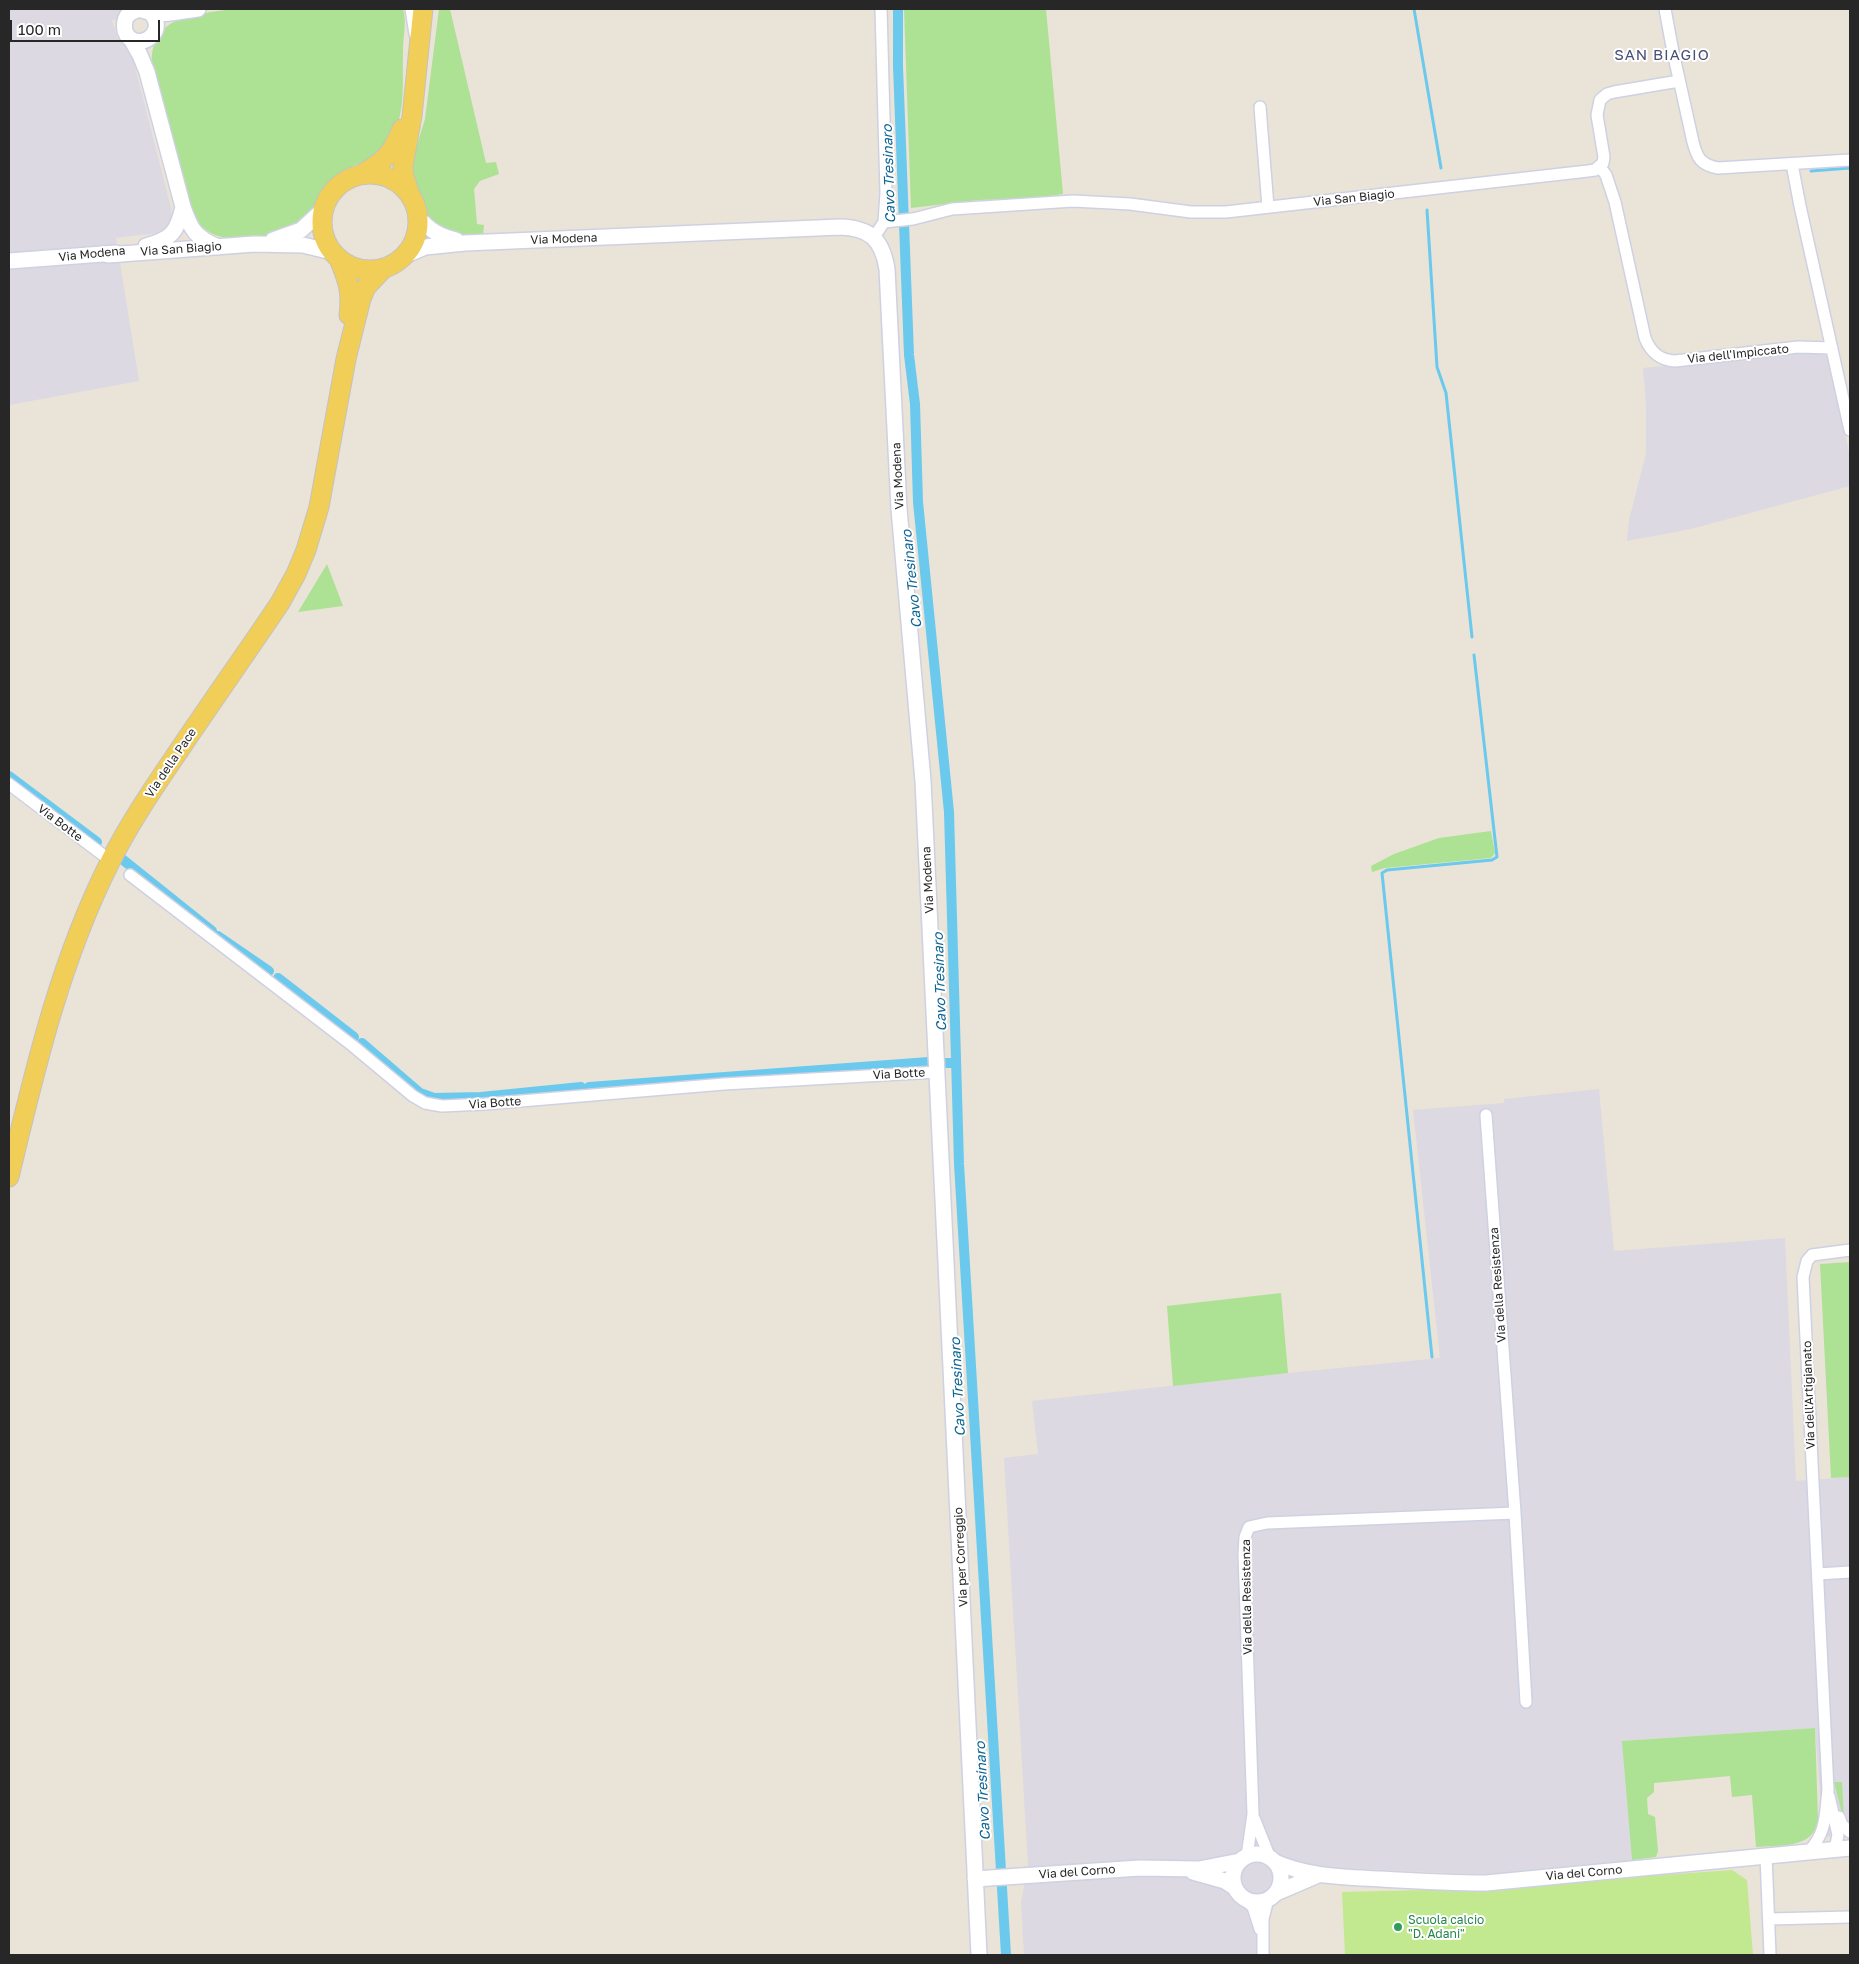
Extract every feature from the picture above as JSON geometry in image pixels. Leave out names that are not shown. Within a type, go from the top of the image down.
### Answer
[{"type":"main road","points":[[418,217],[404,176],[403,166],[412,116],[423,9]]},
{"type":"main road","points":[[325,208],[332,194],[344,183],[375,167],[391,153],[403,125],[416,79]]},
{"type":"main road","points":[[359,176],[369,175],[389,178],[405,190],[411,198]]},
{"type":"main road","name":"Via della Pace","points":[[325,208],[323,231],[348,282],[351,295],[346,359]]},
{"type":"main road","name":"Via della Pace","points":[[9,1177],[61,979],[87,911],[111,861],[142,806],[280,603],[296,574],[306,550],[319,508],[346,359],[364,293],[372,278],[404,256],[412,245],[417,232],[418,217]]},
{"type":"main road","points":[[336,255],[347,264],[365,270],[384,268]]},
{"type":"street","points":[[198,9],[176,13],[136,10],[126,13],[125,29],[132,39],[147,72],[182,207],[189,225],[201,239],[218,247]]},
{"type":"street","points":[[411,9],[418,55]]},
{"type":"street","points":[[874,237],[888,221],[881,9]]},
{"type":"street","points":[[1665,9],[1679,82],[1696,154],[1702,163],[1718,168],[1850,160]]},
{"type":"street","points":[[147,11],[156,21],[147,72]]},
{"type":"street","points":[[132,39],[143,41],[176,13]]},
{"type":"street","points":[[1600,166],[1604,157],[1597,115],[1600,100],[1607,94],[1614,92],[1679,82]]},
{"type":"street","points":[[1260,106],[1268,207]]},
{"type":"street","points":[[1792,164],[1850,430]]},
{"type":"street","name":"Via San Biagio","points":[[888,221],[913,219],[952,209],[1073,201],[1122,203],[1202,212],[1268,207],[1588,171],[1600,166]]},
{"type":"street","name":"Via dell'Impiccato","points":[[1600,166],[1606,175],[1615,202],[1645,338],[1657,356],[1665,360],[1675,361],[1798,347],[1832,348]]},
{"type":"street","name":"Via Modena","points":[[9,261],[108,255],[142,248],[170,236],[178,225],[182,207]]},
{"type":"street","name":"Via San Biagio","points":[[254,244],[301,230],[325,208]]},
{"type":"street","points":[[418,217],[437,234],[465,243]]},
{"type":"street","name":"Via Modena","points":[[465,243],[840,227],[863,230],[874,237],[885,255],[899,508],[922,772],[941,1159]]},
{"type":"street","points":[[404,256],[425,247],[465,243]]},
{"type":"street","name":"Via San Biagio","points":[[108,255],[254,244],[303,245],[336,255]]},
{"type":"street","name":"Via Botte","points":[[9,784],[111,861]]},
{"type":"street","name":"Via Botte","points":[[130,875],[353,1046],[413,1096],[425,1103],[442,1106],[486,1104],[724,1084],[937,1072]]},
{"type":"street","name":"Via della Resistenza","points":[[1486,1116],[1515,1513],[1526,1702]]},
{"type":"street","name":"Via per Correggio","points":[[941,1159],[982,1878],[979,1955]]},
{"type":"street","name":"Via dell'Artigianato","points":[[1809,1851],[1818,1841],[1824,1828],[1828,1790],[1803,1277],[1807,1261],[1812,1256],[1850,1250]]},
{"type":"street","name":"Via della Resistenza","points":[[1244,1858],[1253,1814],[1244,1554],[1244,1537],[1249,1527],[1267,1523],[1515,1513]]},
{"type":"street","points":[[1818,1574],[1850,1572]]},
{"type":"street","points":[[1828,1790],[1842,1825],[1850,1832]]},
{"type":"street","points":[[1828,1790],[1837,1824],[1838,1835],[1835,1849]]},
{"type":"street","name":"Via della Resistenza","points":[[1253,1814],[1273,1860]]},
{"type":"street","name":"Via del Corno","points":[[982,1878],[1140,1868],[1199,1869],[1263,1854],[1297,1871],[1318,1875],[1486,1883],[1850,1848]]},
{"type":"street","points":[[1766,1856],[1770,1955]]},
{"type":"street","points":[[1244,1858],[1233,1873],[1238,1892],[1253,1907],[1262,1938]]},
{"type":"street","points":[[1263,1955],[1263,1919],[1272,1896],[1280,1884],[1280,1871],[1273,1860]]},
{"type":"street","name":"Via del Corno","points":[[1180,1869],[1225,1881],[1238,1892],[1255,1902],[1318,1875]]},
{"type":"street","points":[[1769,1919],[1850,1917]]},
{"type":"shaded area","points":[[9,9],[177,9],[112,20],[117,37],[131,51],[172,218],[166,228],[158,233],[116,238],[139,381],[9,405]]},
{"type":"shaded area","points":[[1810,352],[1825,355],[1829,359],[1850,457],[1850,486],[1691,529],[1627,541],[1629,520],[1646,454],[1646,404],[1643,368]]},
{"type":"shaded area","points":[[1599,1089],[1614,1251],[1785,1238],[1796,1481],[1850,1477],[1850,1835],[1823,1837],[1815,1728],[1623,1741],[1632,1860],[1493,1875],[1341,1868],[1255,1895],[1257,1955],[1024,1955],[1021,1903],[1028,1865],[1004,1458],[1038,1454],[1032,1401],[1440,1358],[1413,1110],[1504,1103],[1504,1099]]},
{"type":"green space","points":[[233,9],[403,9],[405,19],[401,110],[395,132],[389,143],[377,154],[335,176],[325,187],[302,222],[285,231],[262,237],[226,238],[218,236],[204,228],[194,218],[152,66],[153,49],[158,36],[166,27],[189,16]]},
{"type":"green space","points":[[439,9],[450,9],[486,163],[496,162],[499,174],[480,181],[474,189],[477,224],[484,225],[483,237],[470,237],[447,231],[435,225],[427,214],[412,175],[412,161],[425,119]]},
{"type":"green space","points":[[904,9],[1046,9],[1063,194],[1034,198],[979,200],[911,208]]},
{"type":"green space","points":[[327,564],[343,606],[298,612]]},
{"type":"green space","points":[[1491,831],[1495,853],[1491,858],[1385,868],[1372,872],[1371,866],[1394,854],[1439,838]]},
{"type":"green space","points":[[1850,1262],[1850,1477],[1831,1478],[1820,1264]]},
{"type":"green space","points":[[1281,1293],[1288,1373],[1173,1386],[1167,1306]]},
{"type":"green space","points":[[1815,1728],[1818,1819],[1815,1829],[1810,1836],[1795,1844],[1756,1847],[1752,1795],[1732,1797],[1730,1776],[1654,1783],[1654,1792],[1647,1798],[1648,1814],[1655,1817],[1658,1851],[1656,1857],[1632,1860],[1622,1741]]},
{"type":"green space","points":[[1834,1782],[1842,1782],[1844,1821]]},
{"type":"green space","points":[[1732,1870],[1747,1880],[1753,1955],[1345,1955],[1342,1892],[1468,1889]]},
{"type":"waterway","name":"Cavo Tresinaro","points":[[898,9],[898,66],[909,355],[915,404],[918,502],[949,812],[959,1164],[1006,1955]]},
{"type":"waterway","points":[[1414,9],[1441,168]]},
{"type":"waterway","points":[[1811,171],[1850,168]]},
{"type":"waterway","points":[[1427,210],[1437,367],[1446,393],[1472,637]]},
{"type":"waterway","points":[[1432,1357],[1382,873],[1387,870],[1492,860],[1497,857],[1474,655]]},
{"type":"waterway","points":[[9,776],[97,842]]},
{"type":"waterway","points":[[122,859],[212,931]]},
{"type":"waterway","points":[[218,936],[269,971]]},
{"type":"waterway","points":[[278,978],[354,1037]]},
{"type":"waterway","points":[[362,1043],[420,1093],[434,1098],[481,1097],[581,1087]]},
{"type":"waterway","points":[[589,1087],[929,1062]]},
{"type":"waterway","points":[[945,1063],[956,1063]]},
{"type":"place","name":"Scuola calcio \"D. Adani\"","points":[[1398,1927]]},
{"type":"district","name":"SAN BIAGIO","points":[[1662,55]]}]
